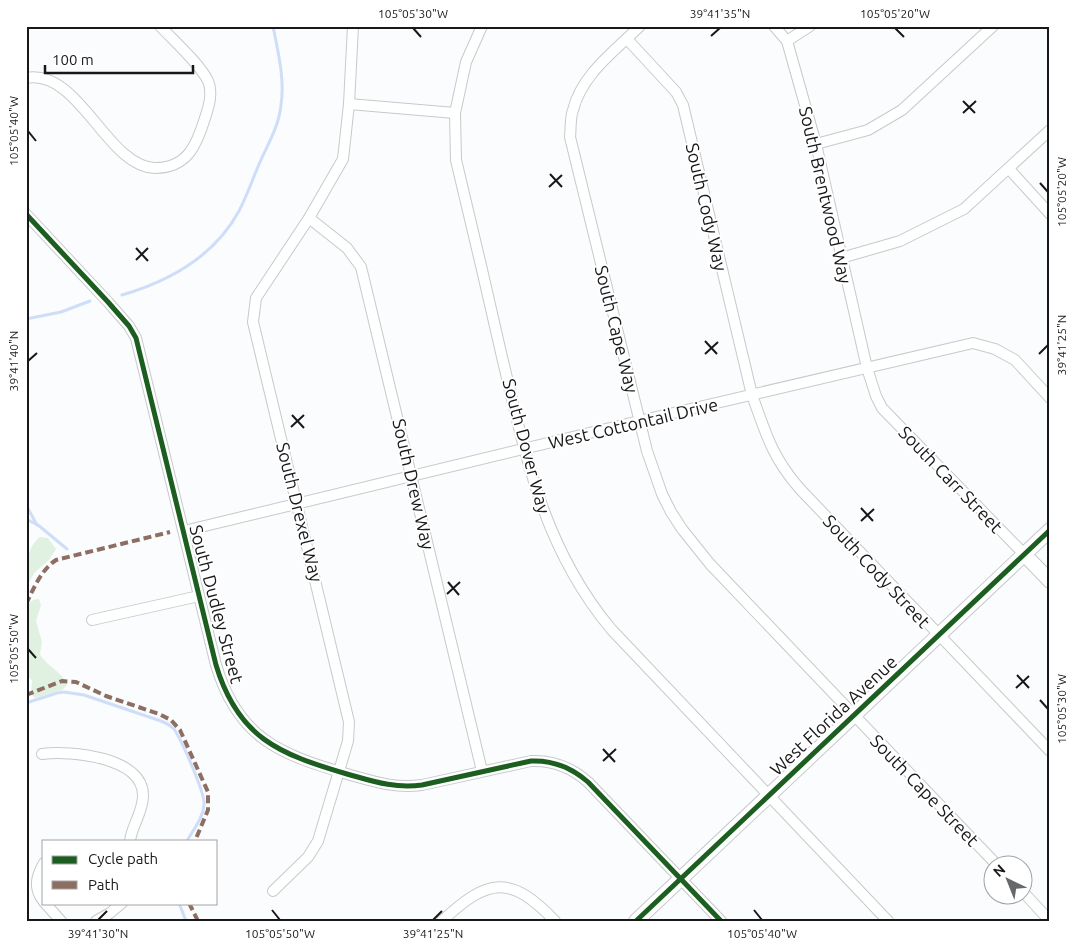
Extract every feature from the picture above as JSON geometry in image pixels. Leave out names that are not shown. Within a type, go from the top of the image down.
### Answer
[{"type":"street","points":[[26,78],[44,78],[61,87],[127,156],[140,165],[156,168],[175,163],[188,155],[199,138],[209,103],[209,86],[198,67],[160,26]]},
{"type":"street","name":"South Drexel Way","points":[[273,891],[305,860],[318,841],[349,733],[348,715],[253,322],[256,298],[309,218],[343,159],[353,26]]},
{"type":"street","name":"South Dover Way","points":[[482,26],[466,62],[455,113],[456,160],[524,449],[539,500],[550,528],[565,561],[588,599],[626,646],[888,921]]},
{"type":"street","name":"South Cape Way","points":[[640,26],[591,74],[580,91],[572,110],[570,136],[647,451],[662,494],[682,529],[710,564],[853,715]]},
{"type":"street","name":"South Brentwood Way","points":[[774,26],[787,40],[816,144],[866,368]]},
{"type":"street","points":[[787,40],[810,26]]},
{"type":"street","points":[[816,144],[868,130],[902,110],[993,26]]},
{"type":"street","name":"South Cody Way","points":[[627,39],[676,92],[683,105],[752,395]]},
{"type":"street","points":[[348,104],[455,113]]},
{"type":"street","points":[[841,258],[900,241],[964,209],[1050,130]]},
{"type":"street","points":[[1009,169],[1050,214]]},
{"type":"street","name":"South Dudley Street","points":[[26,214],[108,302],[135,336],[219,676],[226,694],[243,719],[259,735],[283,751],[308,762],[382,784],[402,787],[422,785],[513,764],[542,761],[572,770],[594,788],[721,921]]},
{"type":"street","name":"South Drew Way","points":[[309,218],[347,248],[362,267],[482,771]]},
{"type":"street","name":"West Cottontail Drive","points":[[184,531],[639,421],[973,343],[995,349],[1015,360],[1050,398]]},
{"type":"street","name":"South Carr Street","points":[[866,368],[882,408],[1050,581]]},
{"type":"street","name":"South Cody Street","points":[[752,395],[768,440],[784,470],[938,635],[1050,751]]},
{"type":"street","name":"West Florida Avenue","points":[[636,921],[1050,530]]},
{"type":"street","points":[[92,620],[198,596]]},
{"type":"street","name":"South Cape Street","points":[[853,715],[986,854]]},
{"type":"street","points":[[42,754],[56,752],[85,755],[117,764],[135,775],[141,786],[143,797],[130,840]]},
{"type":"street","points":[[42,867],[38,874],[36,887],[42,899]]},
{"type":"street","points":[[442,921],[472,895],[485,890],[502,888],[519,891],[530,897],[555,921]]},
{"type":"street","points":[[46,904],[61,921]]},
{"type":"street","points":[[96,921],[121,904]]},
{"type":"street","points":[[1034,904],[1050,921]]},
{"type":"green space","points":[[40,537],[48,538],[56,549],[49,560],[35,572],[26,587],[26,567],[29,554],[31,547]]},
{"type":"green space","points":[[39,599],[41,605],[36,621],[42,642],[40,654],[62,676],[67,685],[62,690],[35,698],[31,694],[32,680],[26,676],[26,605],[33,600]]},
{"type":"waterway","points":[[122,295],[157,282],[189,265],[217,242],[239,211],[273,135],[280,113],[282,75],[273,26]]},
{"type":"waterway","points":[[26,319],[61,312],[90,301]]},
{"type":"waterway","points":[[26,505],[37,525]]},
{"type":"waterway","points":[[26,519],[38,525],[67,549]]},
{"type":"waterway","points":[[26,703],[64,692],[84,695],[161,721],[174,729],[187,755],[204,799],[202,815],[188,840]]},
{"type":"waterway","points":[[179,904],[186,921]]},
{"type":"marked path","points":[[26,604],[42,574],[56,560],[170,532]]},
{"type":"marked path","points":[[26,695],[62,681],[76,682],[106,696],[171,720],[180,730],[208,792],[208,810],[195,840]]},
{"type":"marked path","points":[[190,904],[198,921]]},
{"type":"cycle path","points":[[26,214],[108,302],[129,326],[136,338],[216,665],[225,690],[236,710],[249,726],[281,750],[301,759],[375,782],[393,785],[422,785],[531,761],[554,763],[568,768],[588,782],[721,921]]},
{"type":"cycle path","points":[[636,921],[1050,530]]}]
